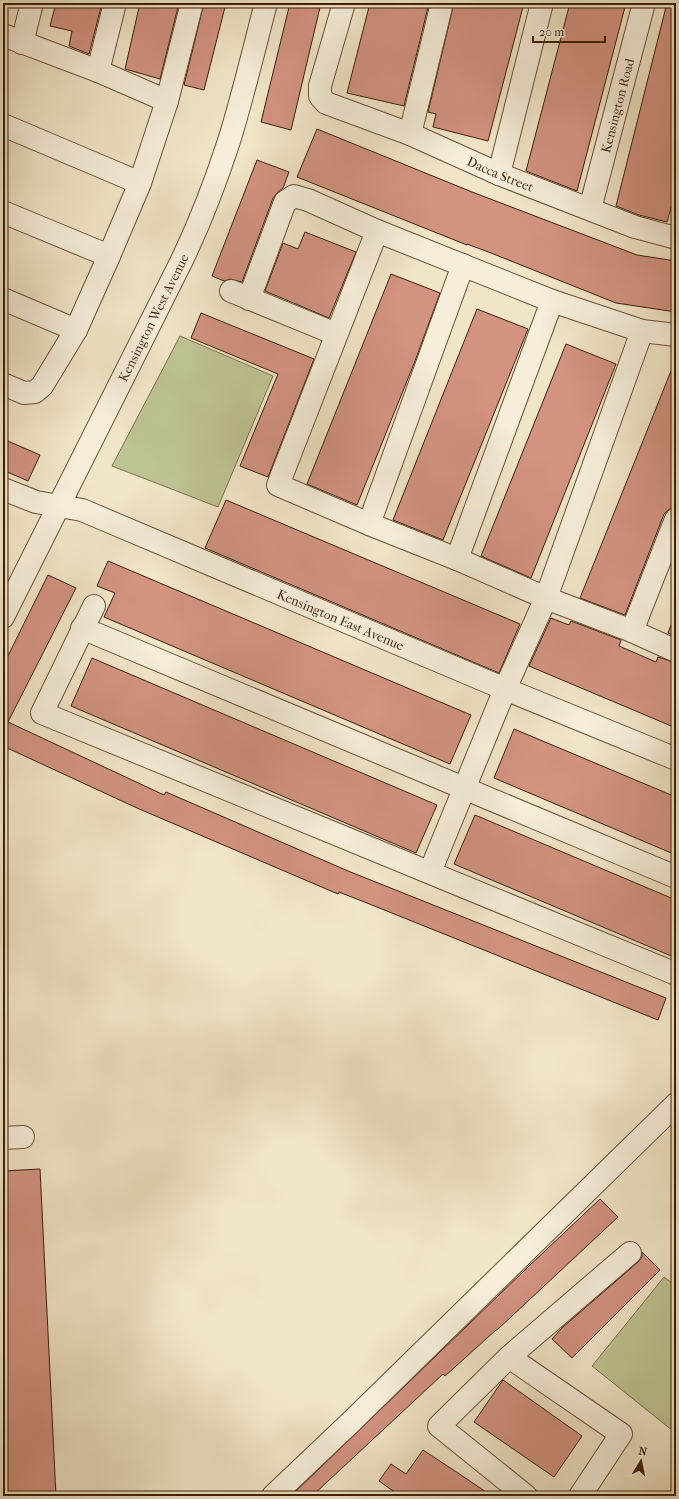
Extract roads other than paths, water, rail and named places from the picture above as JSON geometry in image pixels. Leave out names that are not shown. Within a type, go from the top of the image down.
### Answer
[{"type":"street","points":[[32,3],[12,39],[98,71],[167,101]]},
{"type":"street","points":[[98,71],[115,3]]},
{"type":"street","points":[[3,384],[24,393],[35,392],[42,386],[76,330],[140,183],[167,101],[192,3]]},
{"type":"street","name":"Kensington West Avenue","points":[[3,617],[183,258],[207,204],[229,141],[266,3]]},
{"type":"street","name":"Dacca Street","points":[[344,3],[320,86],[320,96],[326,103],[410,134],[499,174],[635,227],[676,238]]},
{"type":"street","points":[[410,134],[442,3]]},
{"type":"street","points":[[499,174],[542,3]]},
{"type":"street","name":"Kensington Road","points":[[590,209],[644,3]]},
{"type":"street","points":[[3,125],[140,183]]},
{"type":"street","points":[[336,334],[240,295],[285,202],[294,196],[308,200],[377,231],[552,301],[642,331],[676,335]]},
{"type":"street","points":[[3,212],[109,256]]},
{"type":"street","points":[[377,231],[278,485],[369,524],[457,559],[546,598],[632,631],[676,651]]},
{"type":"street","points":[[369,524],[463,265]]},
{"type":"street","points":[[3,299],[76,330]]},
{"type":"street","points":[[457,559],[552,301]]},
{"type":"street","points":[[430,872],[505,689],[546,598],[642,331]]},
{"type":"street","name":"Kensington East Avenue","points":[[3,489],[36,502],[82,510],[505,689],[676,759]]},
{"type":"street","points":[[632,631],[676,519]]},
{"type":"street","points":[[94,606],[82,628],[42,714],[676,974]]},
{"type":"street","points":[[82,628],[676,877]]},
{"type":"street","points":[[273,1496],[369,1405],[676,1104]]},
{"type":"street","points":[[526,1496],[438,1426],[509,1357],[630,1253]]},
{"type":"street","points":[[509,1357],[621,1434],[580,1496]]},
{"type":"waterway","points":[[673,1496],[676,1492]]}]
